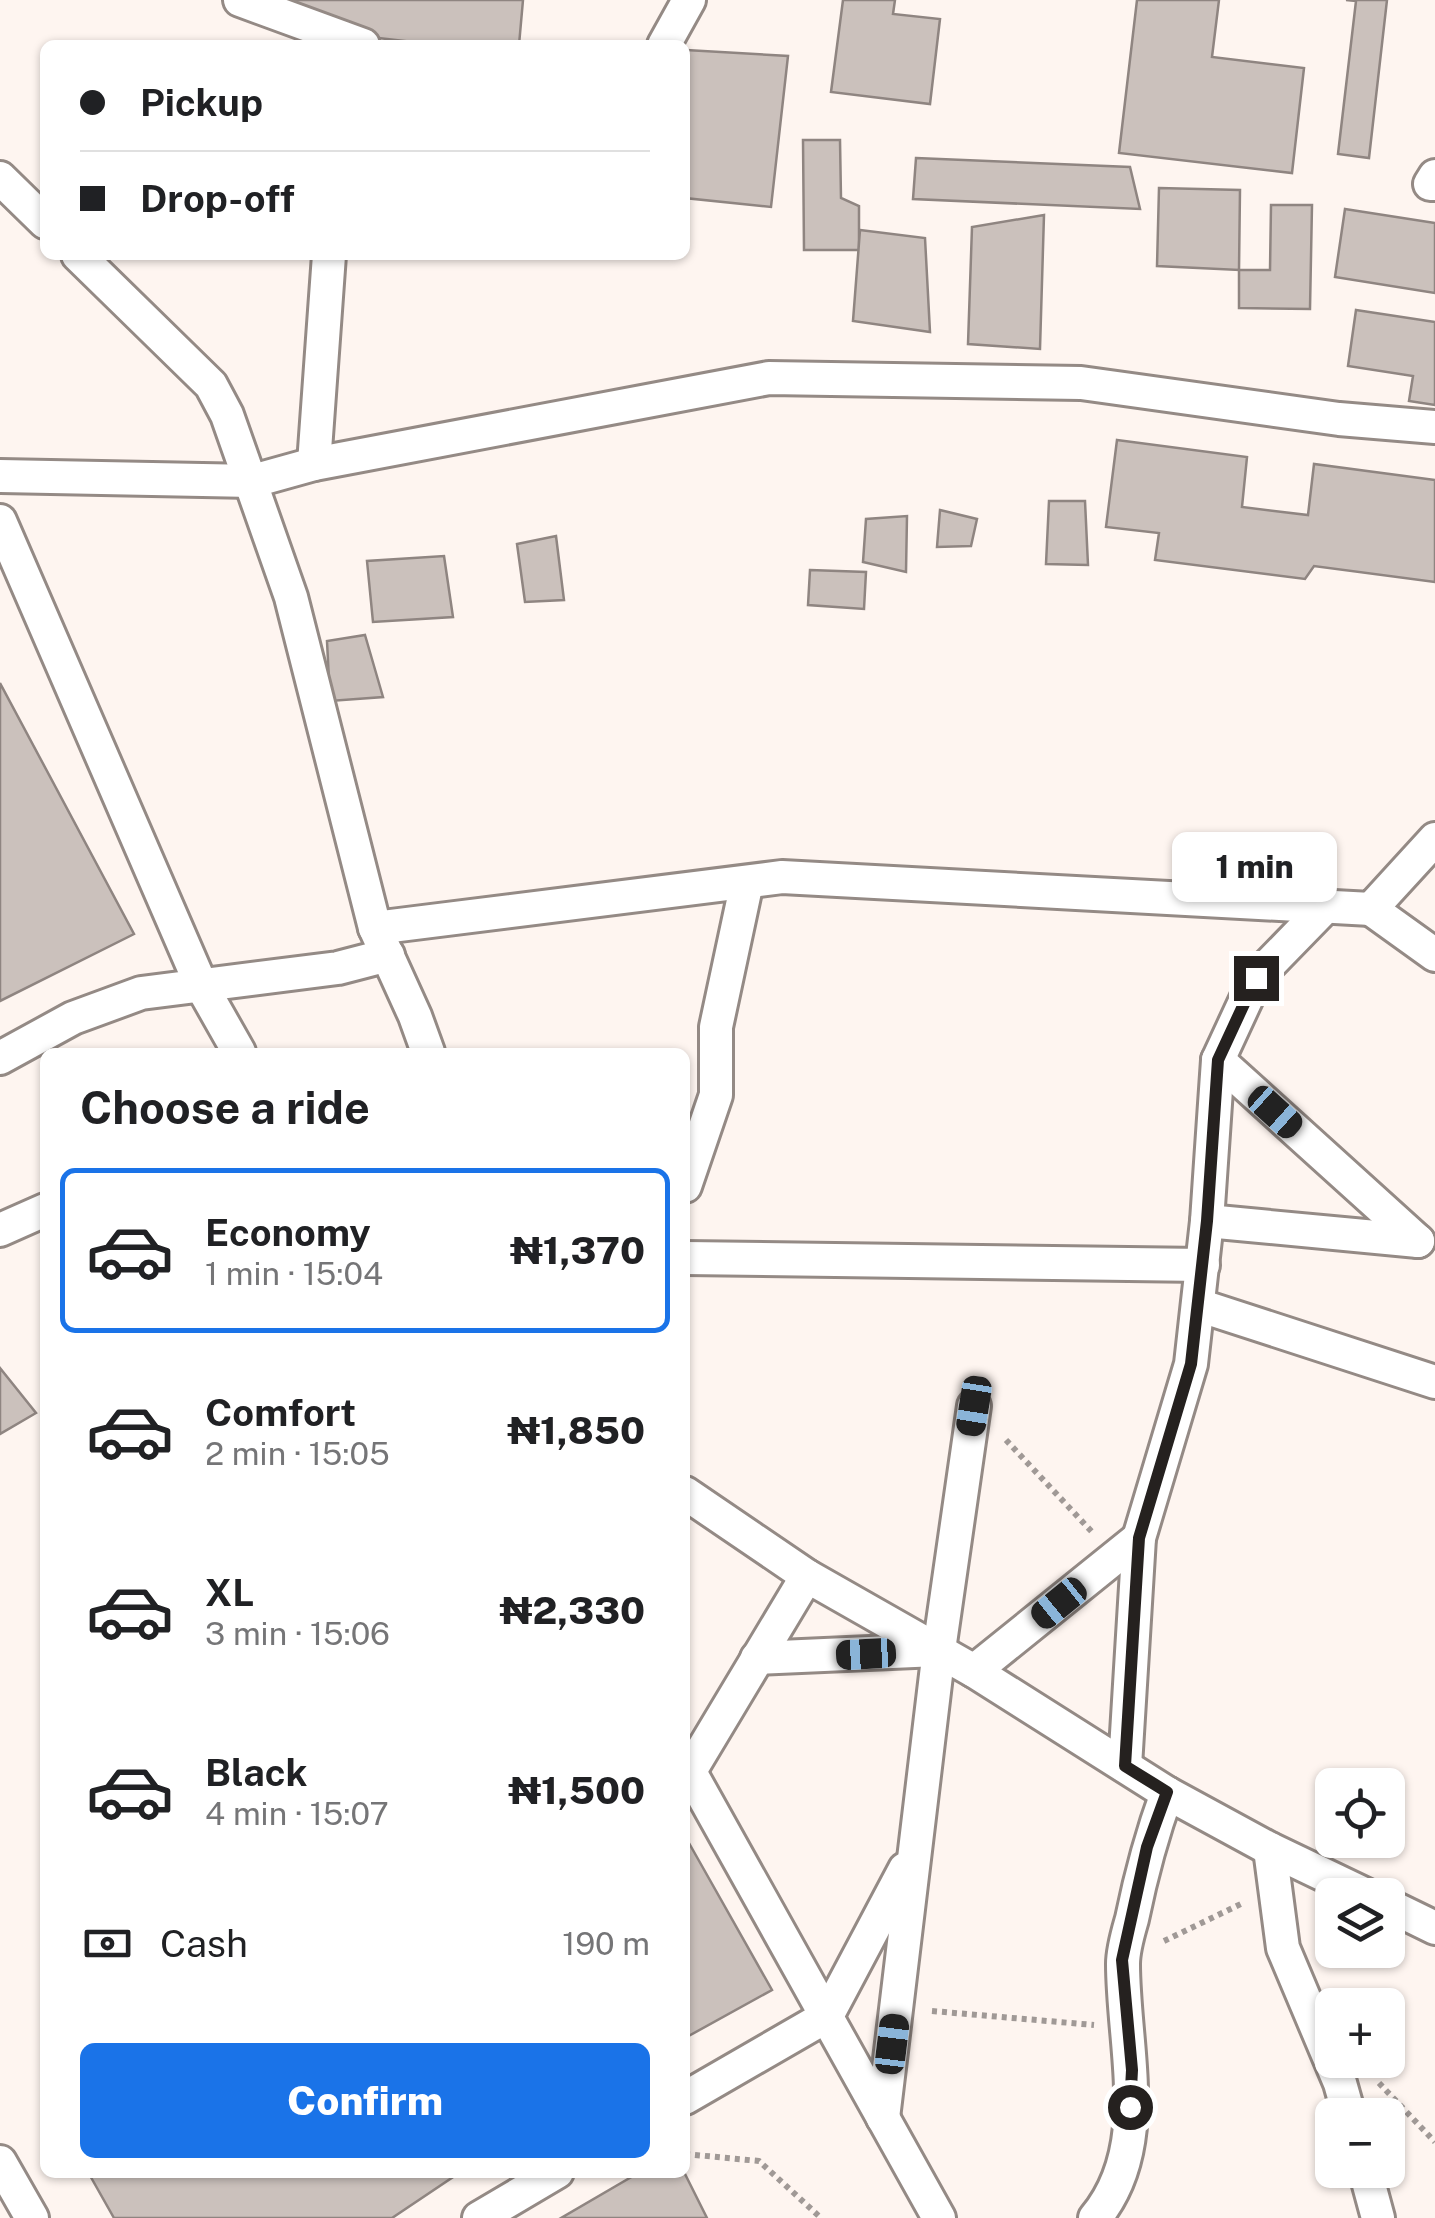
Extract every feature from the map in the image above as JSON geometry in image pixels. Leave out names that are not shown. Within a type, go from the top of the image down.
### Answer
[{"type":"street","points":[[240,0],[348,40]]},
{"type":"street","points":[[667,40],[688,0]]},
{"type":"street","points":[[1435,176],[1430,184],[1435,184]]},
{"type":"street","points":[[0,178],[40,217]]},
{"type":"street","points":[[83,260],[211,385],[228,415],[291,597],[381,942],[427,1048]]},
{"type":"street","points":[[314,464],[330,260]]},
{"type":"street","points":[[0,476],[253,481],[314,464],[769,378],[1082,383],[1339,418],[1435,426]]},
{"type":"street","points":[[0,521],[201,985],[237,1048]]},
{"type":"street","points":[[1371,909],[1435,839]]},
{"type":"street","points":[[0,1058],[90,1011],[141,993],[338,968],[381,942],[782,877],[1371,909],[1435,955]]},
{"type":"street","points":[[690,1171],[716,1095],[716,1027],[747,882]]},
{"type":"street","points":[[1125,1766],[1127,1548],[1191,1364],[1207,1221],[1218,1060],[1256,978],[1326,906]]},
{"type":"street","points":[[1207,1221],[1418,1242],[1218,1060]]},
{"type":"street","points":[[0,1230],[40,1212]]},
{"type":"street","points":[[690,1258],[1202,1265]]},
{"type":"street","points":[[1198,1305],[1435,1382]]},
{"type":"street","points":[[883,2118],[939,1650],[974,1406]]},
{"type":"street","points":[[690,1496],[807,1576],[939,1650],[1167,1792],[1331,1878]]},
{"type":"street","points":[[974,1671],[1127,1548]]},
{"type":"street","points":[[690,1762],[807,1576]]},
{"type":"street","points":[[757,1658],[939,1650]]},
{"type":"street","points":[[690,1772],[939,2218]]},
{"type":"street","points":[[1095,2218],[1109,2201],[1129,2143],[1132,2070],[1122,1960],[1147,1847],[1167,1792]]},
{"type":"street","points":[[690,2095],[827,2016],[915,1849]]},
{"type":"street","points":[[1270,1849],[1283,1948],[1344,2098]]},
{"type":"street","points":[[1405,1913],[1435,1928]]},
{"type":"street","points":[[0,2162],[32,2218]]},
{"type":"street","points":[[478,2218],[547,2178]]},
{"type":"street","points":[[1370,2188],[1378,2218]]},
{"type":"path","points":[[974,1406],[1127,1548]]},
{"type":"path","points":[[1122,1960],[1275,1888]]},
{"type":"path","points":[[896,2008],[1128,2028]]},
{"type":"path","points":[[1374,2078],[1435,2142]]},
{"type":"path","points":[[690,2154],[759,2161],[821,2218]]},
{"type":"building","points":[[265,0],[523,0],[519,40],[396,40],[361,36]]},
{"type":"building","points":[[843,0],[895,0],[893,14],[940,19],[930,104],[831,92]]},
{"type":"building","points":[[1137,0],[1219,0],[1212,57],[1304,68],[1292,173],[1119,153]]},
{"type":"building","points":[[1346,0],[1387,0],[1369,158],[1338,154],[1356,1]]},
{"type":"building","points":[[690,50],[788,56],[771,207],[690,199]]},
{"type":"building","points":[[803,140],[840,140],[841,198],[859,206],[859,250],[804,250]]},
{"type":"building","points":[[916,158],[1130,167],[1140,209],[913,199]]},
{"type":"building","points":[[1159,188],[1240,190],[1239,270],[1157,266]]},
{"type":"building","points":[[1271,205],[1312,205],[1310,309],[1239,308],[1239,270],[1270,270]]},
{"type":"building","points":[[1345,209],[1435,223],[1435,293],[1335,277]]},
{"type":"building","points":[[1044,215],[1040,349],[968,344],[972,227]]},
{"type":"building","points":[[860,230],[925,238],[930,332],[853,321]]},
{"type":"building","points":[[1356,310],[1435,322],[1435,405],[1409,401],[1413,376],[1348,366]]},
{"type":"building","points":[[1117,440],[1247,457],[1242,507],[1308,515],[1314,464],[1435,480],[1435,582],[1314,566],[1305,579],[1155,560],[1159,533],[1106,527]]},
{"type":"building","points":[[1049,501],[1085,501],[1088,565],[1046,564]]},
{"type":"building","points":[[940,510],[977,519],[971,546],[937,547]]},
{"type":"building","points":[[907,516],[906,572],[863,562],[866,519]]},
{"type":"building","points":[[556,536],[564,600],[525,602],[517,544]]},
{"type":"building","points":[[444,556],[453,617],[373,622],[367,561]]},
{"type":"building","points":[[810,570],[866,572],[864,609],[808,605]]},
{"type":"building","points":[[365,635],[383,697],[330,701],[327,641]]},
{"type":"building","points":[[0,683],[134,934],[0,1001]]},
{"type":"building","points":[[0,1368],[36,1413],[0,1434]]},
{"type":"building","points":[[690,1845],[772,1990],[690,2035]]},
{"type":"building","points":[[91,2178],[452,2178],[392,2218],[114,2218]]},
{"type":"building","points":[[630,2178],[687,2178],[707,2218],[561,2218]]},
{"type":"route","points":[[1130,2107],[1132,2070],[1122,1960],[1147,1847],[1167,1792],[1125,1766],[1139,1538],[1191,1364],[1207,1221],[1218,1060],[1256,978]]}]
